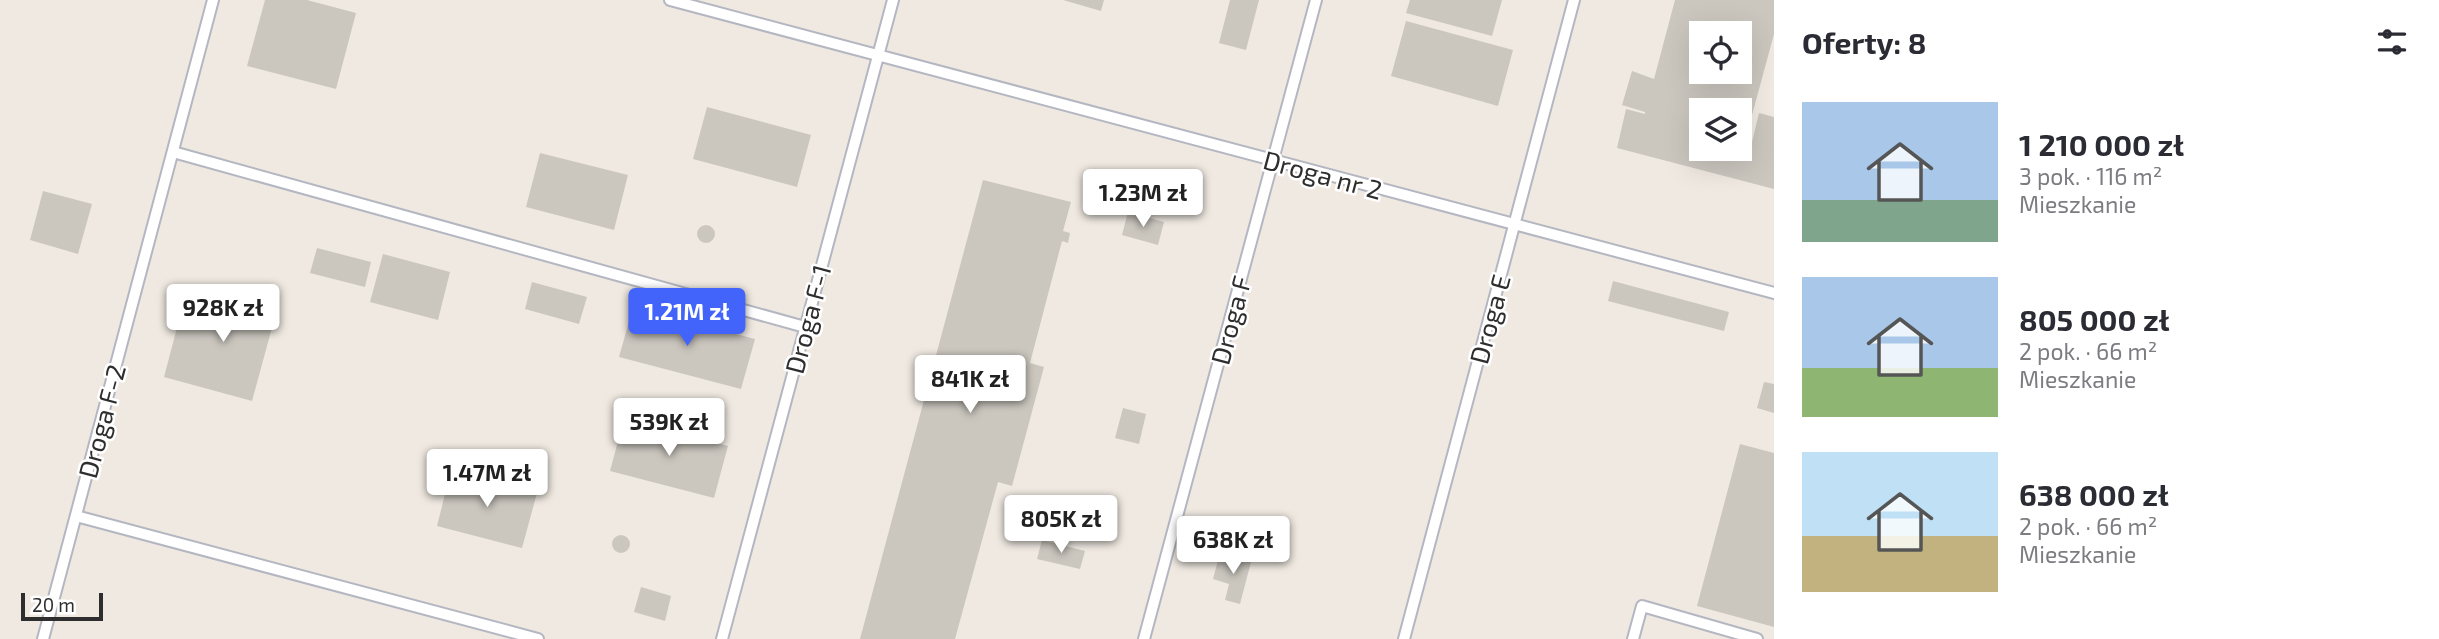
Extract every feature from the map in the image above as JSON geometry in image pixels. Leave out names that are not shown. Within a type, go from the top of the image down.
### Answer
[{"type":"lane","name":"Droga F-2","points":[[43,639],[214,0]]},
{"type":"lane","name":"Droga nr 2","points":[[670,0],[1774,293]]},
{"type":"lane","name":"Droga F-1","points":[[722,639],[892,0]]},
{"type":"lane","name":"Droga F","points":[[1144,639],[1316,0]]},
{"type":"lane","name":"Droga E","points":[[1404,639],[1574,0]]},
{"type":"lane","points":[[173,152],[805,327]]},
{"type":"lane","points":[[76,516],[538,639]]},
{"type":"lane","points":[[1633,639],[1642,606],[1756,639]]},
{"type":"building","points":[[265,0],[307,0],[356,13],[336,89],[247,66]]},
{"type":"building","points":[[1063,0],[1104,0],[1101,11]]},
{"type":"building","points":[[1230,0],[1259,0],[1246,50],[1219,43]]},
{"type":"building","points":[[1410,0],[1502,0],[1492,36],[1406,13]]},
{"type":"building","points":[[1675,0],[1774,0],[1774,34],[1752,115],[1752,98],[1689,98],[1689,161],[1752,161],[1752,142],[1759,113],[1774,117],[1774,189],[1617,148],[1626,109],[1645,114],[1622,105],[1632,71],[1654,79]]},
{"type":"building","points":[[1406,21],[1513,50],[1498,106],[1391,76]]},
{"type":"building","points":[[707,107],[811,135],[797,187],[693,159]]},
{"type":"building","points":[[540,153],[628,175],[614,230],[526,207]]},
{"type":"building","points":[[983,180],[1071,202],[1063,231],[1070,233],[1068,243],[1062,241],[1030,363],[1044,367],[1012,486],[998,482],[955,639],[860,639]]},
{"type":"building","points":[[43,191],[92,204],[78,254],[30,240]]},
{"type":"building","points":[[1128,212],[1164,222],[1158,245],[1122,235]]},
{"type":"building","points":[[706,225],[712,228],[715,234],[712,240],[706,243],[700,240],[697,234],[700,228]]},
{"type":"building","points":[[317,248],[371,262],[365,287],[310,273]]},
{"type":"building","points":[[383,254],[450,272],[438,320],[370,302]]},
{"type":"building","points":[[1613,281],[1729,312],[1724,331],[1608,301]]},
{"type":"building","points":[[532,282],[587,297],[579,324],[525,309]]},
{"type":"building","points":[[223,287],[279,302],[252,401],[164,377],[184,301],[216,310]]},
{"type":"building","points":[[633,307],[755,339],[741,389],[619,357]]},
{"type":"building","points":[[1764,382],[1774,384],[1774,413],[1757,408]]},
{"type":"building","points":[[1123,408],[1146,414],[1139,444],[1115,438]]},
{"type":"building","points":[[624,419],[728,446],[714,498],[610,471]]},
{"type":"building","points":[[1740,444],[1774,453],[1774,627],[1697,606]]},
{"type":"building","points":[[451,470],[537,493],[522,548],[437,526]]},
{"type":"building","points":[[621,535],[627,538],[630,544],[627,550],[621,553],[615,550],[612,544],[615,538]]},
{"type":"building","points":[[1042,540],[1085,551],[1080,569],[1037,559]]},
{"type":"building","points":[[1220,553],[1251,562],[1240,604],[1225,600],[1229,584],[1213,579]]},
{"type":"building","points":[[641,587],[671,596],[665,621],[634,612]]}]
